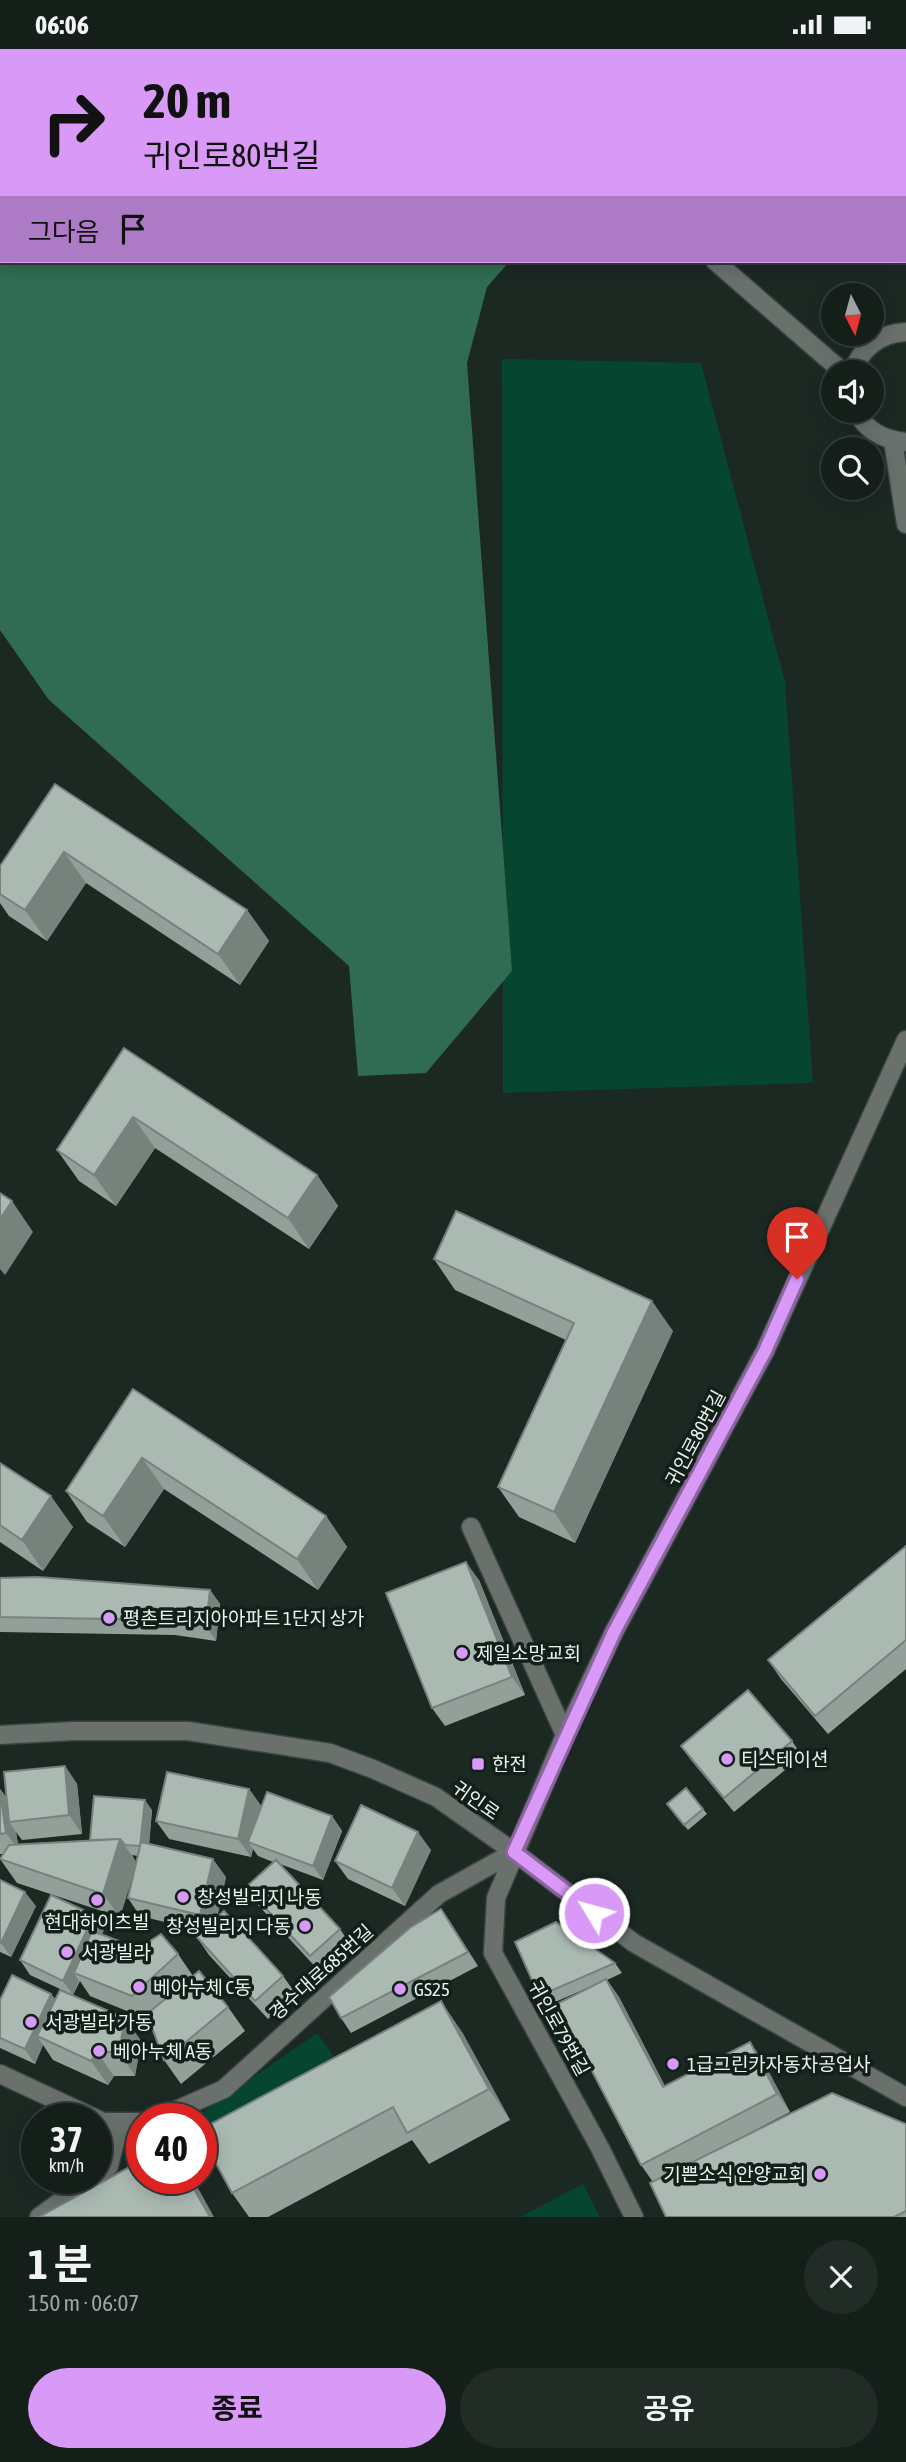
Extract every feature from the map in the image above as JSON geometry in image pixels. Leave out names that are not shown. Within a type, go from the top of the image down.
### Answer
[{"type":"street","points":[[717,263],[829,360]]},
{"type":"street","points":[[857,360],[866,348],[880,338],[906,332]]},
{"type":"street","points":[[864,423],[868,429],[899,441],[906,524]]},
{"type":"street","name":"귀인로80번길","points":[[514,1852],[614,1632],[765,1351],[906,1040]]},
{"type":"street","points":[[471,1527],[565,1735]]},
{"type":"street","name":"귀인로","points":[[0,1735],[73,1731],[188,1731],[330,1753],[373,1769],[436,1797],[634,1943],[906,2097]]},
{"type":"street","name":"경수대로685번길","points":[[192,2103],[224,2089],[439,1894],[514,1852]]},
{"type":"street","name":"귀인로79번길","points":[[514,1852],[496,1898],[493,1952],[600,2148],[634,2217]]},
{"type":"street","points":[[0,2074],[103,2122],[126,2122]]},
{"type":"street","points":[[112,2154],[120,2122]]},
{"type":"street","points":[[39,2217],[71,2194]]},
{"type":"green space","points":[[0,263],[508,263],[487,287],[467,363],[512,971],[426,1073],[358,1076],[349,966],[49,700],[0,630]]},
{"type":"green space","points":[[502,359],[701,363],[785,682],[813,1083],[503,1093]]},
{"type":"green space","points":[[317,2033],[339,2064],[217,2149],[216,2103]]},
{"type":"green space","points":[[583,2184],[600,2217],[520,2217]]},
{"type":"building","points":[[55,784],[247,910],[218,954],[64,852],[25,910],[0,894],[0,866]]},
{"type":"building","points":[[124,1048],[317,1175],[288,1218],[133,1117],[94,1175],[57,1150]]},
{"type":"building","points":[[0,1193],[12,1201],[0,1219]]},
{"type":"building","points":[[456,1211],[652,1301],[554,1512],[498,1487],[574,1323],[434,1259]]},
{"type":"building","points":[[133,1389],[326,1516],[297,1559],[142,1458],[103,1516],[66,1491]]},
{"type":"building","points":[[0,1463],[51,1496],[22,1540],[0,1525]]},
{"type":"building","points":[[906,1546],[906,1640],[815,1716],[768,1660]]},
{"type":"building","name":"제일소망교회","points":[[466,1562],[512,1677],[432,1708],[386,1593]]},
{"type":"building","name":"평촌트리지아아파트 1단지 상가","points":[[38,1577],[210,1590],[206,1626],[164,1620],[0,1617],[0,1578]]},
{"type":"building","points":[[748,1690],[792,1741],[724,1798],[681,1746]]},
{"type":"building","points":[[65,1766],[69,1815],[9,1822],[4,1772]]},
{"type":"building","points":[[167,1772],[249,1789],[238,1839],[156,1821]]},
{"type":"building","points":[[686,1788],[703,1809],[684,1825],[667,1804]]},
{"type":"building","points":[[0,1791],[6,1833],[0,1834]]},
{"type":"building","points":[[267,1792],[332,1816],[313,1866],[248,1842]]},
{"type":"building","points":[[94,1796],[145,1800],[140,1846],[125,1845],[120,1839],[90,1840]]},
{"type":"building","points":[[361,1805],[418,1832],[392,1888],[335,1861]]},
{"type":"building","points":[[120,1839],[103,1894],[0,1859],[9,1845]]},
{"type":"building","points":[[141,1842],[213,1859],[200,1915],[128,1898]]},
{"type":"building","name":"창성빌리지 다동","points":[[276,1860],[340,1929],[310,1956],[246,1887]]},
{"type":"building","points":[[0,1880],[25,1892],[1,1943],[0,1942]]},
{"type":"building","name":"서광빌라","points":[[51,1895],[94,1915],[63,1981],[20,1960]]},
{"type":"building","points":[[441,1909],[468,1952],[341,2018],[329,1997],[411,1927]]},
{"type":"building","points":[[224,1911],[283,1976],[255,2001],[196,1936]]},
{"type":"building","points":[[556,1922],[615,1963],[539,1996],[515,1942]]},
{"type":"building","points":[[92,1931],[119,1941],[134,1951],[161,1934],[178,1954],[132,1996],[74,1973]]},
{"type":"building","points":[[199,1971],[228,2007],[164,2060],[147,2014]]},
{"type":"building","points":[[12,1975],[51,1994],[25,2049],[0,2038],[0,2000]]},
{"type":"building","points":[[606,1979],[663,2087],[750,2042],[777,2094],[641,2165],[557,2004]]},
{"type":"building","points":[[60,1990],[125,2018],[119,2052],[97,2052],[91,2061],[37,2036]]},
{"type":"building","points":[[441,2001],[489,2089],[407,2133],[393,2107],[232,2193],[217,2165],[217,2120]]},
{"type":"building","name":"기쁜소식 안양교회","points":[[832,2093],[906,2124],[906,2211],[894,2217],[666,2217],[650,2183]]},
{"type":"building","points":[[126,2169],[126,2194],[197,2194],[210,2217],[39,2217],[81,2194],[112,2194],[112,2177]]},
{"type":"place","name":"평촌트리지아아파트 1단지 상가","points":[[109,1618]]},
{"type":"place","name":"제일소망교회","points":[[462,1653]]},
{"type":"place","name":"티스테이션","points":[[727,1759]]},
{"type":"place","name":"한전","points":[[478,1764]]},
{"type":"place","name":"창성빌리지 나동","points":[[183,1897]]},
{"type":"place","name":"현대하이츠빌","points":[[97,1900]]},
{"type":"place","name":"창성빌리지 다동","points":[[305,1926]]},
{"type":"place","name":"서광빌라","points":[[67,1952]]},
{"type":"place","name":"베아누체 C동","points":[[139,1987]]},
{"type":"place","name":"GS25","points":[[400,1989]]},
{"type":"place","name":"서광빌라 가동","points":[[31,2022]]},
{"type":"place","name":"베아누체 A동","points":[[99,2051]]},
{"type":"place","name":"1급그린카자동차공업사","points":[[673,2064]]},
{"type":"place","name":"기쁜소식 안양교회","points":[[820,2174]]},
{"type":"route","points":[[594,1913],[514,1852],[614,1632],[765,1351],[797,1279]]}]
